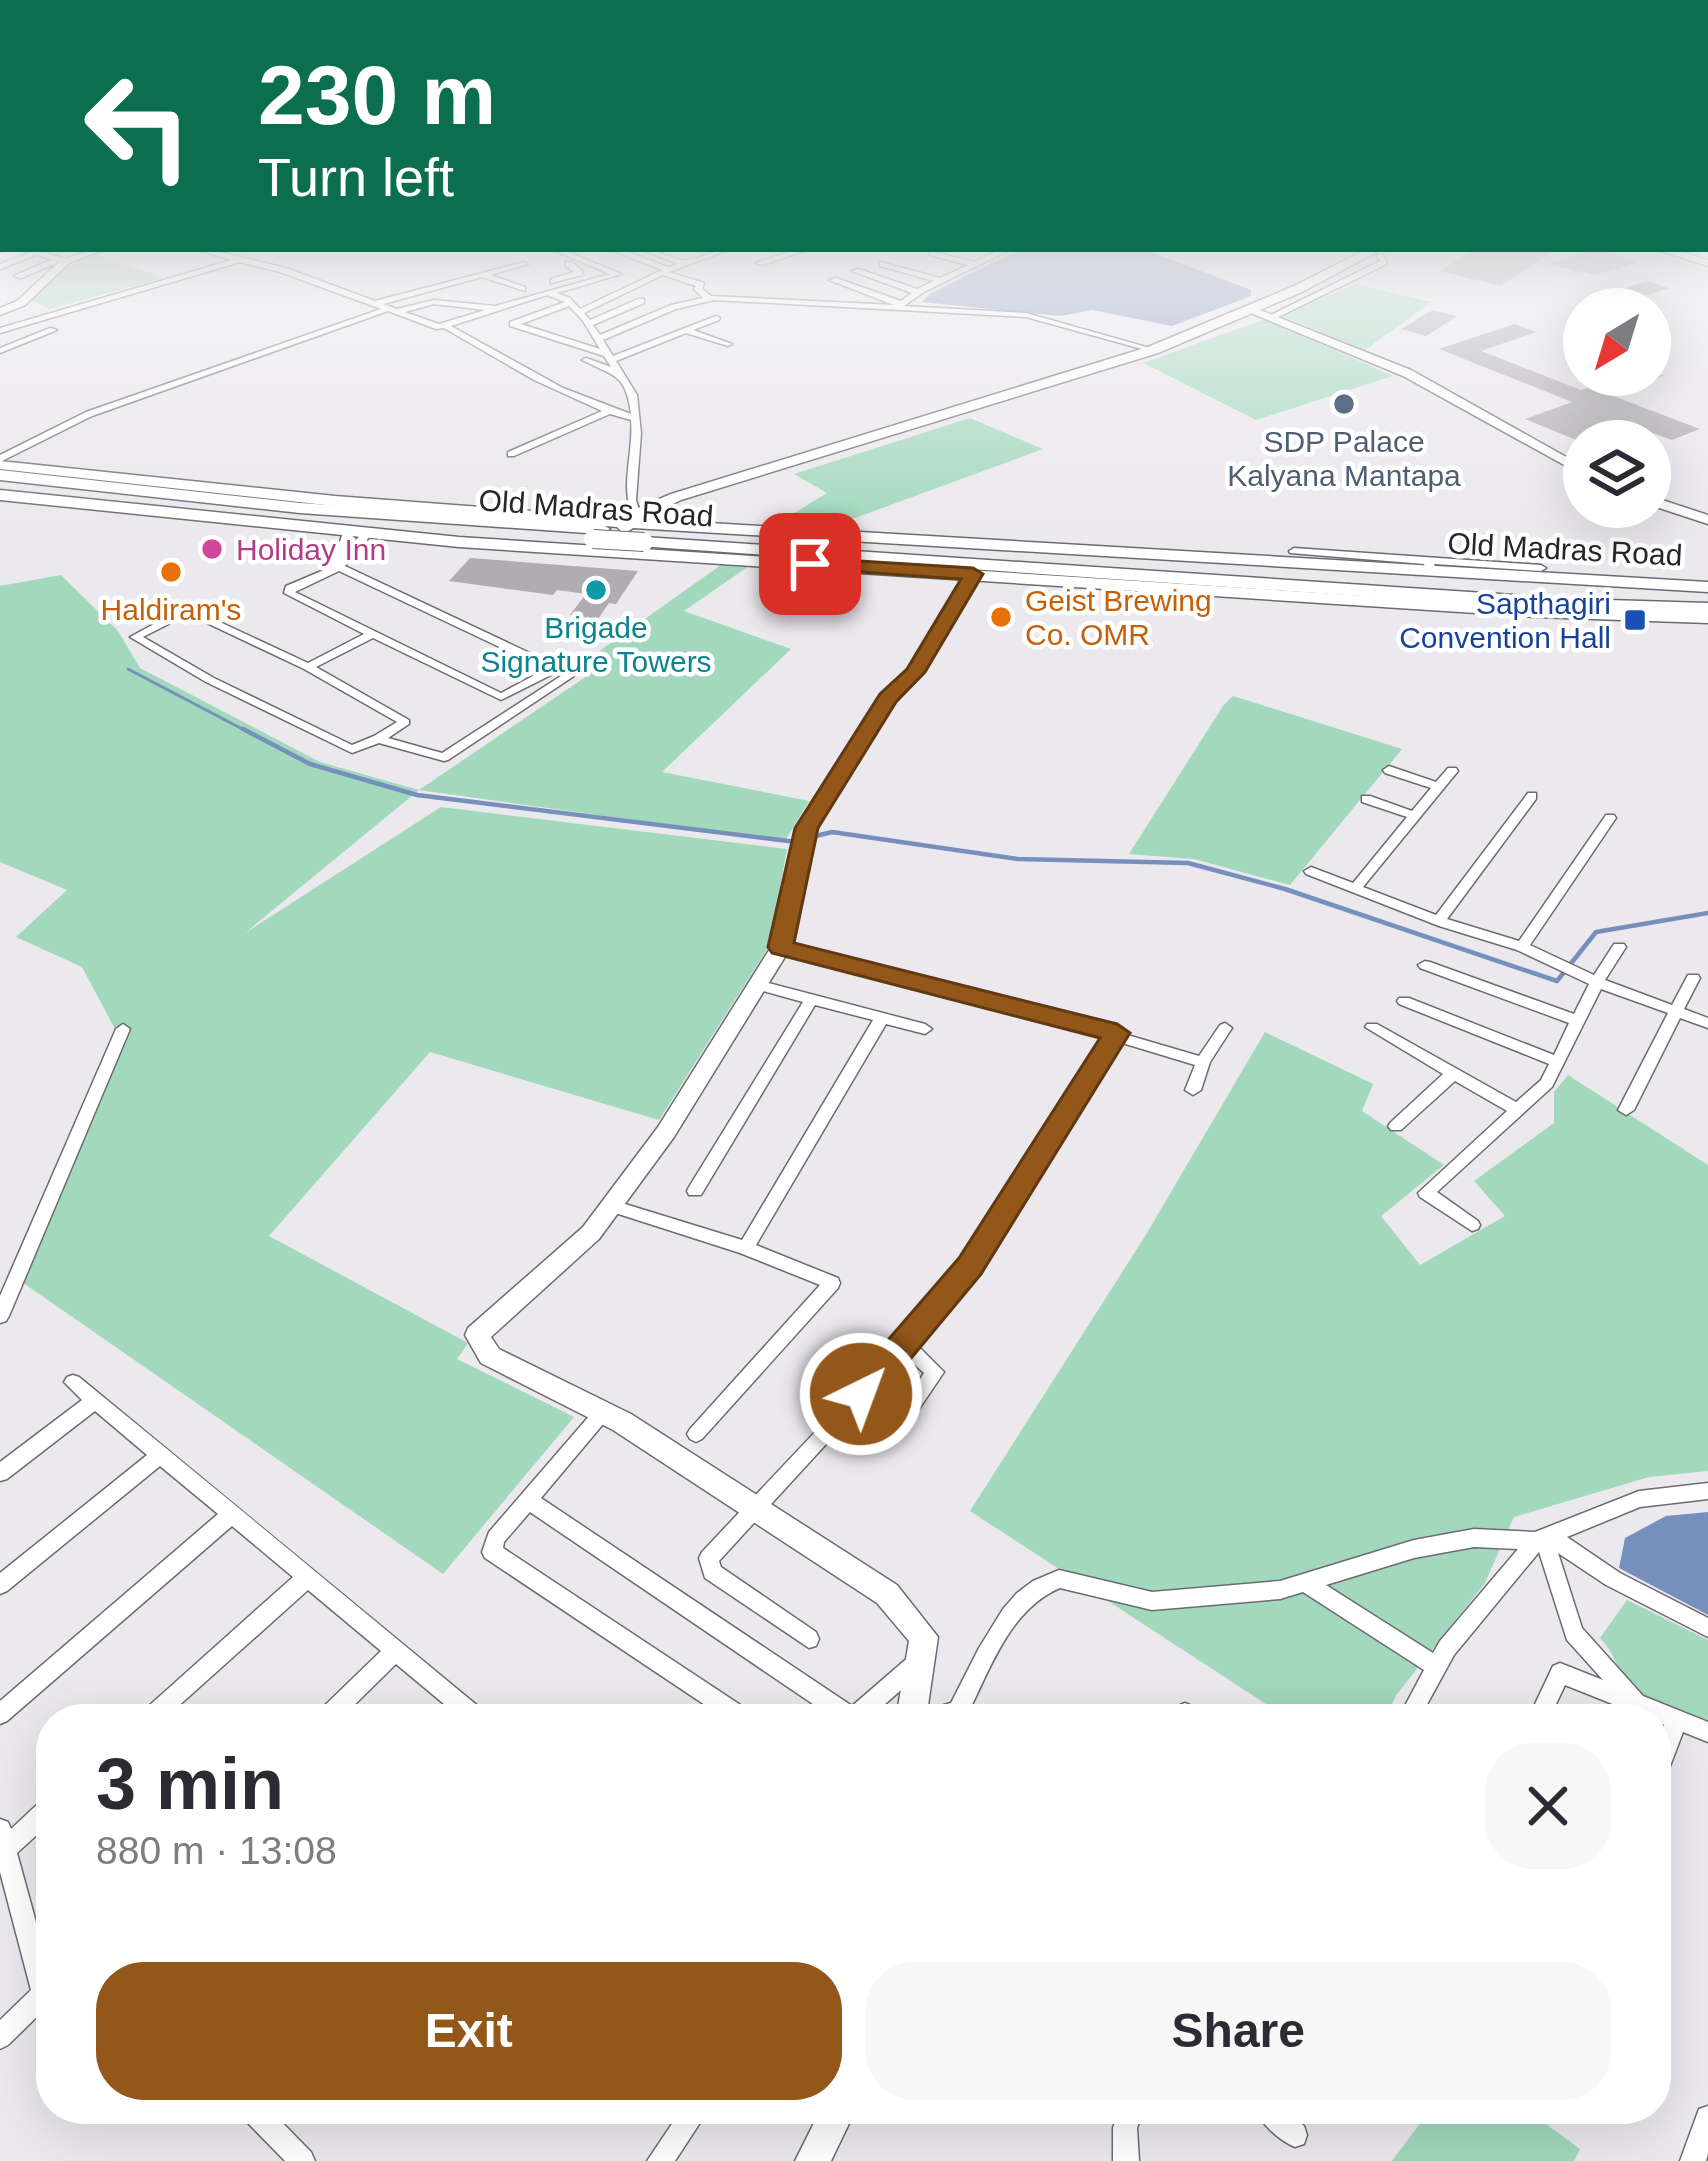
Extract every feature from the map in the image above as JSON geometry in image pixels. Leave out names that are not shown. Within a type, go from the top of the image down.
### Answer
[{"type":"highway","points":[[0,475],[597,534]]},
{"type":"highway","name":"Old Madras Road","points":[[0,490],[315,520],[637,532],[1278,573],[1606,587]]},
{"type":"highway","name":"Old Madras Road","points":[[637,532],[1708,614]]},
{"type":"highway","points":[[1606,587],[1708,597]]},
{"type":"highway","points":[[1364,601],[1404,592]]},
{"type":"main road","points":[[1113,366],[1212,330]]},
{"type":"main road","points":[[0,490],[357,534],[637,532],[703,497],[1214,330]]},
{"type":"main road","points":[[1302,330],[1408,373],[1563,460]]},
{"type":"main road","points":[[0,462],[973,574],[1364,601],[1708,614]]},
{"type":"main road","points":[[1671,507],[1708,520]]},
{"type":"main road","name":"Old Madras Road","points":[[637,532],[1430,566],[1606,587],[1708,587]]},
{"type":"main road","points":[[913,1704],[924,1637],[887,1594],[603,1412],[490,1357],[477,1336],[591,1233],[666,1132],[781,947],[803,837],[887,698],[915,672],[973,574]]},
{"type":"main road","points":[[812,2161],[831,2124]]},
{"type":"street","points":[[2,348],[53,330]]},
{"type":"street","points":[[0,462],[89,414],[336,330]]},
{"type":"street","points":[[452,330],[488,353],[635,418]]},
{"type":"street","points":[[530,330],[609,357],[686,331],[728,344]]},
{"type":"street","points":[[592,330],[633,395],[631,500],[637,532]]},
{"type":"street","points":[[598,339],[620,330]]},
{"type":"street","points":[[1080,330],[1153,350]]},
{"type":"street","points":[[586,361],[618,372]]},
{"type":"street","points":[[511,454],[611,410]]},
{"type":"street","points":[[357,534],[338,567],[290,588],[290,593],[501,697],[555,669]]},
{"type":"street","points":[[1294,551],[1430,566],[1541,568]]},
{"type":"street","points":[[338,567],[568,676],[445,757],[379,739]]},
{"type":"street","points":[[190,611],[308,667],[403,720],[379,739],[352,749],[135,637],[190,611]]},
{"type":"street","points":[[308,667],[373,634]]},
{"type":"street","points":[[1389,770],[1439,787]]},
{"type":"street","points":[[1356,887],[1452,771]]},
{"type":"street","points":[[1439,921],[1532,796]]},
{"type":"street","points":[[1366,799],[1415,817]]},
{"type":"street","points":[[1522,946],[1610,818]]},
{"type":"street","points":[[1311,871],[1439,921],[1522,946],[1597,982],[1708,1023]]},
{"type":"street","points":[[781,947],[1117,1033],[1204,1062]]},
{"type":"street","points":[[1472,1225],[1426,1193],[1547,1083],[1618,947]]},
{"type":"street","points":[[1425,964],[1578,1021]]},
{"type":"street","points":[[1626,1110],[1693,978]]},
{"type":"street","points":[[758,985],[925,1029]]},
{"type":"street","points":[[694,1191],[812,1000]]},
{"type":"street","points":[[1404,1001],[1558,1062]]},
{"type":"street","points":[[746,1248],[882,1018]]},
{"type":"street","points":[[1372,1027],[1518,1110]]},
{"type":"street","points":[[1193,1090],[1225,1028]]},
{"type":"street","points":[[0,1316],[123,1029]]},
{"type":"street","points":[[809,1640],[712,1572],[708,1564],[970,1266],[1117,1033]]},
{"type":"street","points":[[1396,1126],[1454,1073]]},
{"type":"street","points":[[612,1207],[746,1248],[832,1283],[696,1434]]},
{"type":"street","points":[[905,1345],[935,1372],[908,1413]]},
{"type":"street","points":[[73,1382],[460,1704]]},
{"type":"street","points":[[0,1472],[95,1400]]},
{"type":"street","points":[[603,1412],[496,1538],[492,1552],[721,1704]]},
{"type":"street","points":[[0,1585],[160,1454]]},
{"type":"street","points":[[968,1704],[1009,1619],[1044,1583],[1059,1579],[1152,1601],[1280,1590],[1414,1549],[1474,1538],[1543,1538],[1639,1499],[1708,1491]]},
{"type":"street","points":[[528,1500],[831,1704]]},
{"type":"street","points":[[0,1714],[232,1514]]},
{"type":"street","points":[[1543,1538],[1708,1628]]},
{"type":"street","points":[[1416,1704],[1436,1666],[1543,1538]]},
{"type":"street","points":[[1543,1538],[1574,1633],[1637,1704]]},
{"type":"street","points":[[166,1704],[308,1576]]},
{"type":"street","points":[[1305,1582],[1436,1666]]},
{"type":"street","points":[[340,1704],[395,1650]]},
{"type":"street","points":[[870,1704],[920,1659]]},
{"type":"street","points":[[1545,1704],[1560,1673],[1633,1704]]},
{"type":"street","points":[[1671,1720],[1708,1732]]},
{"type":"street","points":[[1671,1735],[1676,1722]]},
{"type":"street","points":[[36,1817],[3,1840],[36,1951]]},
{"type":"street","points":[[0,2037],[36,2002]]},
{"type":"street","points":[[1694,2161],[1708,2118]]},
{"type":"street","points":[[266,2124],[302,2161]]},
{"type":"street","points":[[660,2161],[687,2124]]},
{"type":"street","points":[[1126,2124],[1126,2161]]},
{"type":"street","points":[[1284,2124],[1295,2134]]},
{"type":"green space","points":[[1235,330],[1289,330],[1393,376],[1256,420],[1143,363]]},
{"type":"green space","points":[[1316,330],[1393,330],[1365,350]]},
{"type":"green space","points":[[970,418],[1043,449],[833,526],[778,523],[827,493],[794,474]]},
{"type":"green space","points":[[721,565],[749,566],[684,611],[791,649],[662,772],[809,801],[785,841],[419,790],[587,676],[574,669]]},
{"type":"green space","points":[[61,575],[118,631],[140,668],[320,762],[419,790],[245,933],[441,807],[787,849],[769,946],[659,1120],[430,1052],[269,1236],[468,1343],[457,1359],[574,1417],[443,1574],[19,1280],[123,1044],[82,967],[16,937],[67,890],[0,862],[0,586]]},
{"type":"green space","points":[[1233,696],[1402,749],[1290,885],[1194,859],[1129,854]]},
{"type":"green space","points":[[1265,1032],[1373,1084],[1362,1111],[1444,1165],[1381,1216],[1420,1265],[1505,1216],[1474,1181],[1554,1123],[1554,1092],[1568,1075],[1708,1165],[1708,1471],[1649,1477],[1514,1517],[1485,1583],[1392,1704],[1266,1704],[970,1511],[1144,1238]]},
{"type":"green space","points":[[1627,1600],[1708,1640],[1708,1722],[1635,1689],[1600,1638]]},
{"type":"green space","points":[[1420,2124],[1546,2124],[1580,2149],[1574,2161],[1392,2161]]},
{"type":"water","points":[[1708,1512],[1708,1615],[1619,1568],[1625,1538],[1666,1516]]},
{"type":"building","points":[[1404,330],[1436,330],[1426,336]]},
{"type":"building","points":[[1497,330],[1530,330],[1536,332],[1481,351],[1563,383],[1563,396],[1613,396],[1700,429],[1672,440],[1671,420],[1563,420],[1563,434],[1525,419],[1572,402],[1439,349]]},
{"type":"building","name":"Brigade Signature Towers","points":[[470,558],[638,571],[616,604],[609,603],[598,619],[570,615],[586,594],[557,590],[553,595],[449,581]]},
{"type":"waterway","points":[[128,669],[248,732]]},
{"type":"waterway","points":[[243,729],[310,764],[417,795],[796,842]]},
{"type":"waterway","points":[[812,837],[832,832],[1018,859],[1188,863],[1285,889],[1557,981],[1596,932],[1708,913]]},
{"type":"place","name":"SDP Palace Kalyana Mantapa","points":[[1344,404]]},
{"type":"place","name":"Holiday Inn","points":[[212,549]]},
{"type":"place","name":"Haldiram's","points":[[171,572]]},
{"type":"place","name":"Brigade Signature Towers","points":[[596,590]]},
{"type":"place","name":"Geist Brewing Co. OMR","points":[[1001,617]]},
{"type":"place","name":"Sapthagiri Convention Hall","points":[[1635,620]]},
{"type":"route","points":[[810,564],[973,574],[915,672],[887,698],[806,828],[781,947],[1117,1033],[970,1266],[861,1394]]}]
